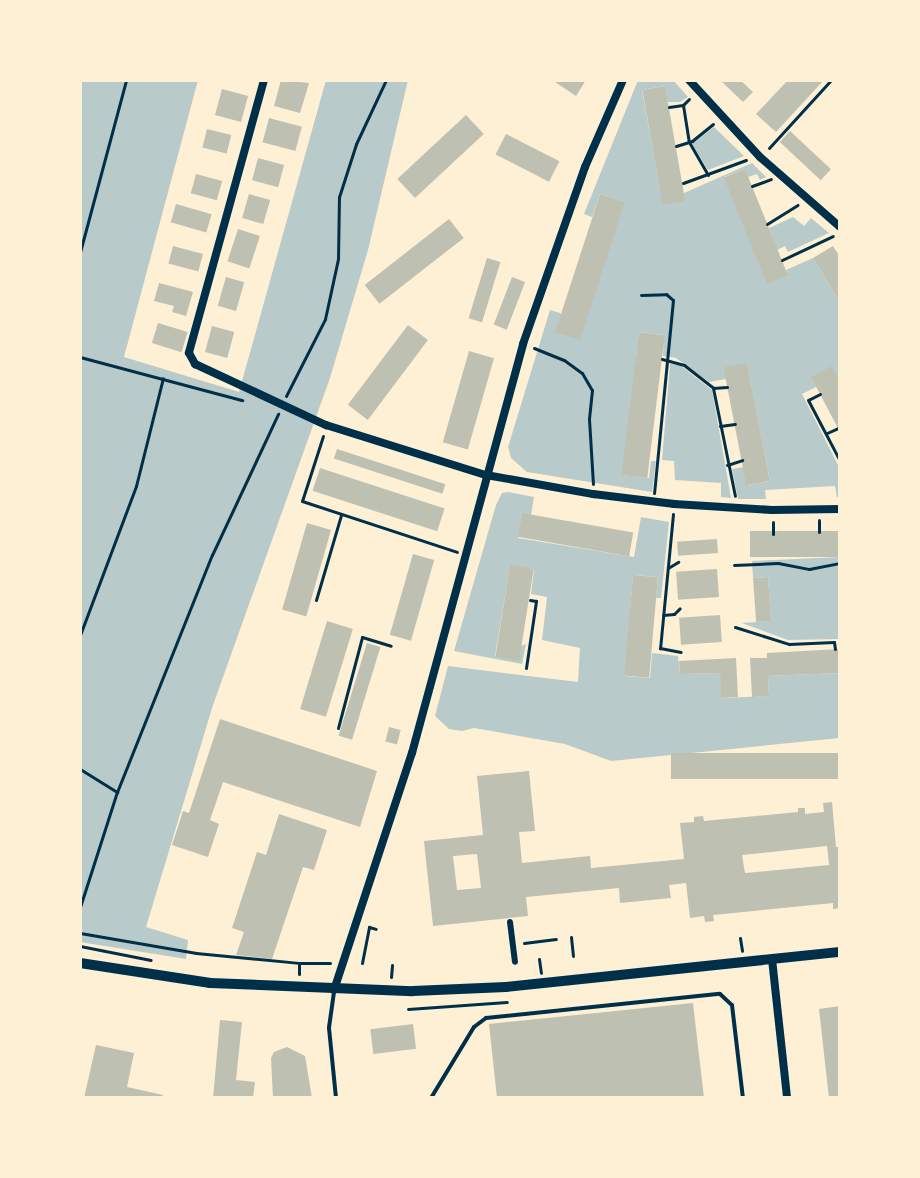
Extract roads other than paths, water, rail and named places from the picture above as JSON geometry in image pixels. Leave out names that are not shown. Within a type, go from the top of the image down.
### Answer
[{"type":"street","points":[[264,80],[189,353],[195,364],[326,425],[486,475],[593,494],[674,504],[734,509],[840,509]]},
{"type":"street","points":[[334,990],[412,753],[523,344],[568,214],[623,80]]},
{"type":"street","points":[[689,80],[760,157],[840,227]]},
{"type":"street","points":[[510,922],[515,962]]},
{"type":"street","points":[[80,963],[210,983],[334,990],[506,987],[840,952]]},
{"type":"street","points":[[772,959],[787,1098]]},
{"type":"lane","points":[[334,990],[329,1028],[336,1098]]},
{"type":"lane","points":[[431,1098],[474,1027],[486,1018],[720,994],[732,1005],[743,1098]]}]
